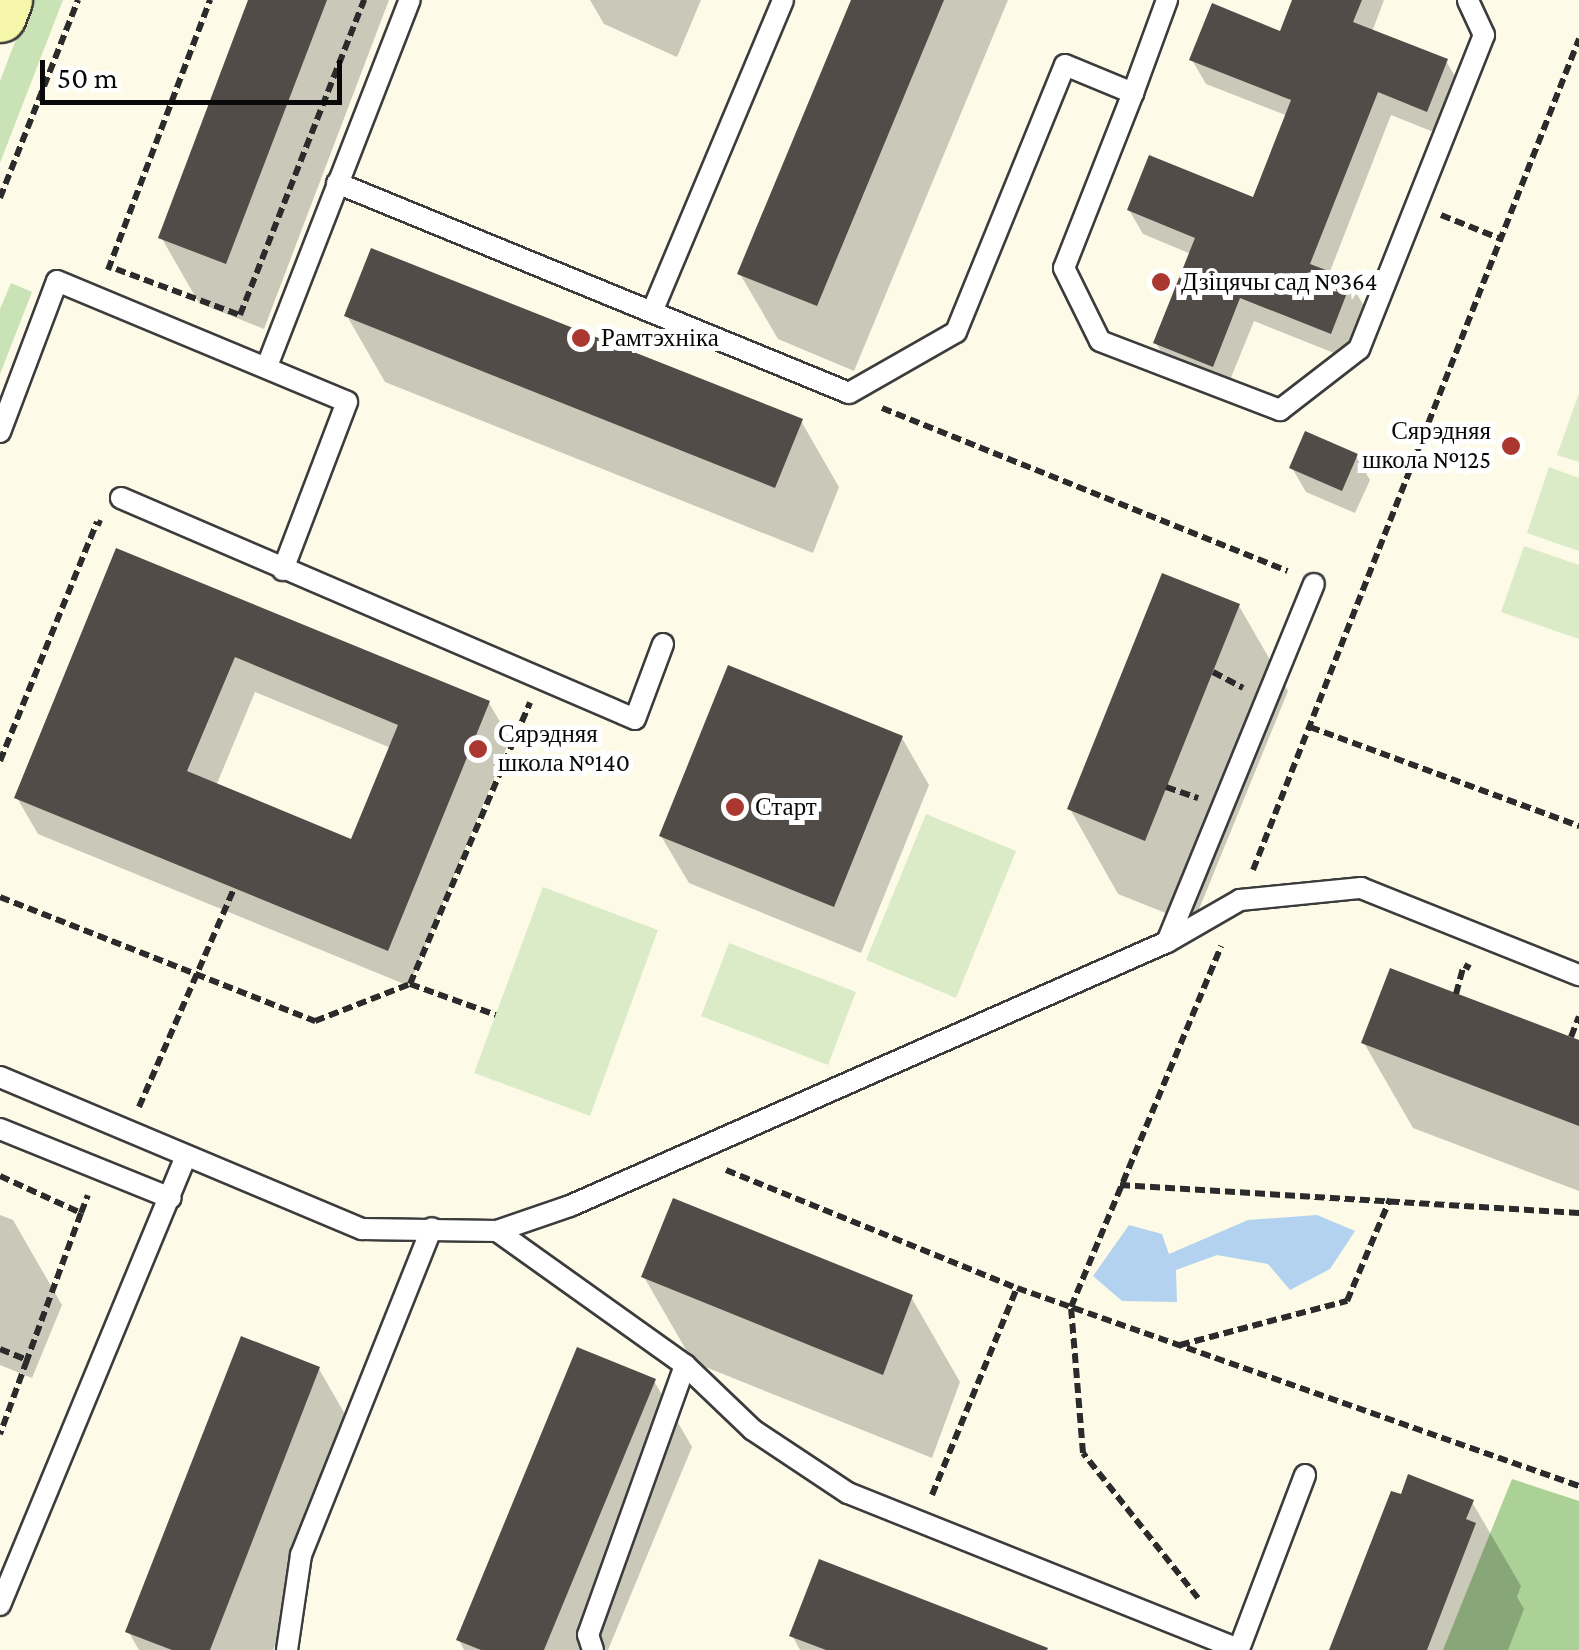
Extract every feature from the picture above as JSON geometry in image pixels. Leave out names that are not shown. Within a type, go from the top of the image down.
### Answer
[{"type":"main road","points":[[0,16],[6,0]]},
{"type":"lane","points":[[267,366],[410,0]]},
{"type":"lane","points":[[652,312],[783,0]]},
{"type":"lane","points":[[1168,0],[1064,268],[1100,340],[1280,410],[1359,349],[1484,35],[1468,0]]},
{"type":"lane","points":[[337,183],[849,393],[956,332],[1064,66],[1133,93]]},
{"type":"lane","points":[[0,432],[56,281],[347,402],[282,570]]},
{"type":"lane","points":[[120,498],[635,719],[664,644]]},
{"type":"lane","points":[[1167,942],[1314,584]]},
{"type":"lane","points":[[0,1078],[362,1229],[498,1231],[570,1206],[1167,942],[1240,900],[1361,888],[1579,974]]},
{"type":"lane","points":[[0,1129],[170,1198]]},
{"type":"lane","points":[[0,1605],[5,1579],[186,1156]]},
{"type":"lane","points":[[287,1650],[301,1555],[432,1228]]},
{"type":"lane","points":[[498,1231],[685,1364],[769,1440],[848,1494],[1238,1650],[1305,1475]]},
{"type":"lane","points":[[593,1650],[588,1635],[685,1364]]},
{"type":"path","points":[[0,198],[78,0]]},
{"type":"path","points":[[98,298],[210,0]]},
{"type":"path","points":[[110,266],[240,315],[364,0]]},
{"type":"path","points":[[1372,568],[1578,44]]},
{"type":"path","points":[[1417,204],[1502,239]]},
{"type":"path","points":[[922,426],[1293,572],[1286,589]]},
{"type":"path","points":[[0,761],[97,522],[115,529]]},
{"type":"path","points":[[1213,672],[1244,688]]},
{"type":"path","points":[[1236,706],[1251,672]]},
{"type":"path","points":[[410,984],[532,699],[514,692]]},
{"type":"path","points":[[1310,727],[1579,826]]},
{"type":"path","points":[[1192,813],[1206,780]]},
{"type":"path","points":[[1166,787],[1198,798]]},
{"type":"path","points":[[140,1105],[191,976],[234,888]]},
{"type":"path","points":[[0,897],[191,976],[315,1021],[410,984],[496,1015]]},
{"type":"path","points":[[1456,994],[1464,966],[1480,972]]},
{"type":"path","points":[[1570,1037],[1579,1016]]},
{"type":"path","points":[[683,1153],[1017,1288],[1579,1486]]},
{"type":"path","points":[[0,1176],[81,1213],[0,1434]]},
{"type":"path","points":[[1120,1185],[1579,1212]]},
{"type":"path","points":[[1179,1346],[1347,1302],[1390,1199]]},
{"type":"path","points":[[920,1524],[1017,1288]]},
{"type":"path","points":[[1071,1307],[1084,1453],[1238,1650]]},
{"type":"path","points":[[0,1349],[27,1360]]},
{"type":"green space","points":[[31,0],[63,0],[0,163],[0,81]]},
{"type":"green space","points":[[11,283],[32,292],[0,374],[0,309]]},
{"type":"green space","points":[[1579,393],[1579,462],[1557,455]]},
{"type":"green space","points":[[1549,467],[1579,478],[1579,551],[1527,533]]},
{"type":"green space","points":[[1524,546],[1579,565],[1579,639],[1501,612]]},
{"type":"green space","points":[[926,814],[1016,851],[956,998],[866,960]]},
{"type":"green space","points":[[543,887],[658,930],[590,1116],[474,1073]]},
{"type":"green space","points":[[729,943],[856,992],[828,1065],[701,1016]]},
{"type":"green space","points":[[1512,1479],[1579,1501],[1579,1650],[1443,1650]]},
{"type":"water","points":[[1317,1215],[1355,1231],[1330,1269],[1290,1290],[1268,1264],[1217,1255],[1176,1270],[1177,1302],[1122,1301],[1093,1276],[1129,1225],[1162,1234],[1169,1254],[1248,1220]]},
{"type":"building","points":[[248,0],[327,0],[226,264],[158,238]]},
{"type":"building","points":[[851,0],[944,0],[817,306],[737,274]]},
{"type":"building","points":[[1292,0],[1362,0],[1353,22],[1448,59],[1427,112],[1378,92],[1310,264],[1352,280],[1331,334],[1240,298],[1213,367],[1153,343],[1195,238],[1127,210],[1149,155],[1253,197],[1291,100],[1189,60],[1212,3],[1280,31]]},
{"type":"building","points":[[371,248],[803,419],[775,488],[344,316]]},
{"type":"building","points":[[1305,431],[1358,454],[1342,491],[1289,468]]},
{"type":"building","points":[[116,548],[490,701],[388,951],[14,798]],"holes":[[[235,657],[398,725],[351,839],[187,771]]]},
{"type":"building","points":[[1162,573],[1240,604],[1145,841],[1067,809]]},
{"type":"building","points":[[728,665],[903,736],[834,907],[659,836]]},
{"type":"building","points":[[1390,968],[1579,1040],[1579,1126],[1361,1043]]},
{"type":"building","points":[[673,1198],[913,1295],[883,1375],[641,1277]]},
{"type":"building","points":[[241,1336],[320,1367],[210,1650],[172,1650],[125,1632]]},
{"type":"building","points":[[577,1347],[656,1379],[544,1650],[481,1650],[456,1640]]},
{"type":"building","points":[[1408,1474],[1474,1500],[1466,1519],[1476,1523],[1427,1650],[1329,1650],[1391,1491],[1401,1494]]},
{"type":"building","points":[[819,1559],[1048,1648],[826,1650],[789,1636]]},
{"type":"place","name":"Дзіцячы сад №364","points":[[1161,282]]},
{"type":"place","name":"Рамтэхніка","points":[[581,338]]},
{"type":"place","name":"Сярэдняя школа №125","points":[[1511,446]]},
{"type":"place","name":"Сярэдняя школа №140","points":[[478,749]]},
{"type":"place","name":"Старт","points":[[735,807]]}]
